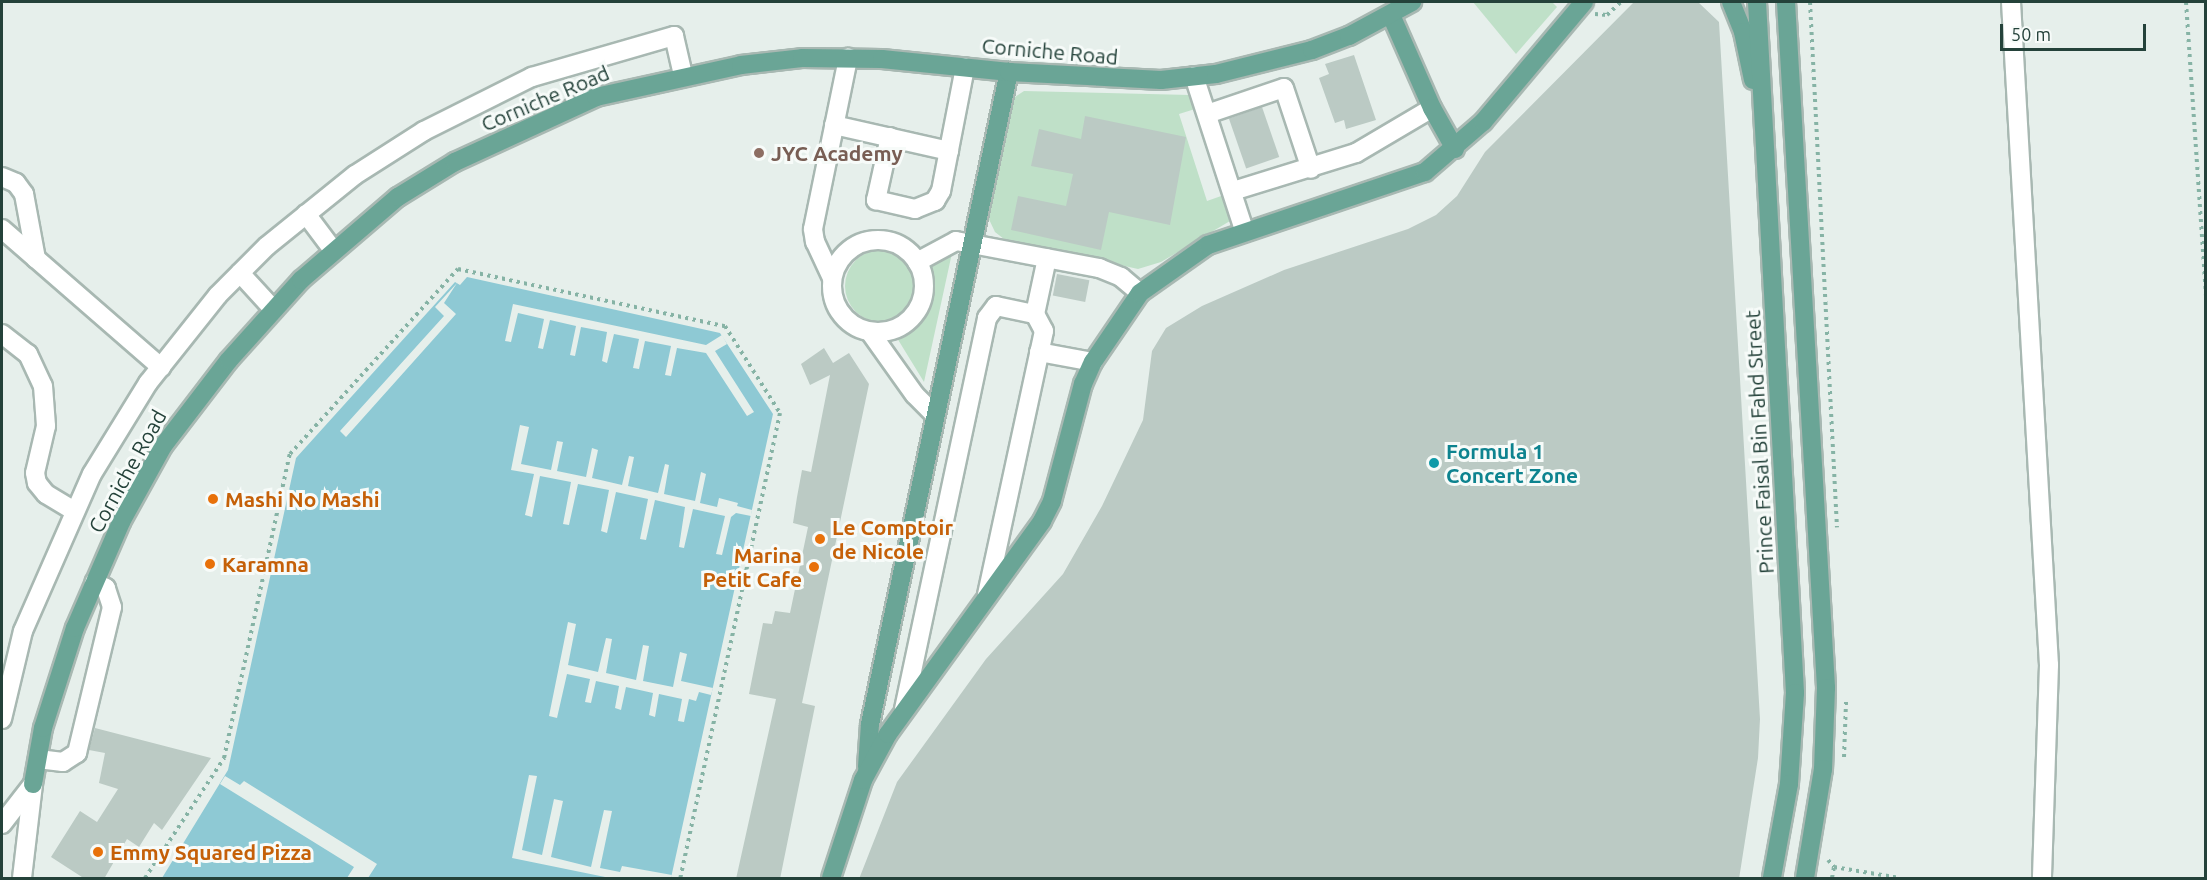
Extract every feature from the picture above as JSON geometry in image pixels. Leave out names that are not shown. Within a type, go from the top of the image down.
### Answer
[{"type":"main road","name":"Corniche Road","points":[[33,784],[58,676],[94,582],[163,446],[273,309],[333,250],[398,197],[466,157],[596,97],[682,75],[802,58],[848,58],[1134,80],[1194,76],[1268,63],[1312,50],[1391,15],[1412,2]]},
{"type":"main road","points":[[1731,2],[1743,32],[1765,139]]},
{"type":"main road","name":"Prince Faisal Bin Fahd Street","points":[[1757,2],[1795,693],[1789,784],[1772,879]]},
{"type":"main road","points":[[1786,2],[1826,688],[1823,769],[1805,879]]},
{"type":"main road","points":[[831,879],[866,774],[904,709],[1025,546],[1052,501],[1073,416],[1093,362],[1140,293],[1208,245],[1244,230],[1413,178],[1455,149],[1589,6]]},
{"type":"main road","points":[[1391,15],[1432,108],[1455,149]]},
{"type":"main road","points":[[866,774],[870,724],[934,414],[1009,72]]},
{"type":"street","points":[[2011,2],[2049,665],[2042,879]]},
{"type":"street","points":[[2,719],[23,631],[74,511],[120,425],[161,367],[240,273],[306,214],[355,176],[424,131],[531,77],[674,36],[682,75]]},
{"type":"street","points":[[832,278],[848,251],[861,243],[893,243],[917,262],[923,277],[919,308],[898,328],[870,332],[856,327],[836,307],[832,278],[814,242],[813,228],[848,58]]},
{"type":"street","points":[[890,136],[876,200],[915,209],[935,201],[941,191],[965,67]]},
{"type":"street","points":[[1194,76],[1244,230]]},
{"type":"street","points":[[1207,114],[1284,88],[1311,169]]},
{"type":"street","points":[[1233,191],[1311,169],[1375,145],[1432,108]]},
{"type":"street","points":[[834,125],[948,151]]},
{"type":"street","points":[[2,177],[16,183],[24,194],[36,259]]},
{"type":"street","points":[[306,214],[333,250]]},
{"type":"street","points":[[2,229],[161,367]]},
{"type":"street","points":[[917,262],[956,241],[1099,268],[1121,277],[1140,293]]},
{"type":"street","points":[[987,595],[1044,331],[1035,314],[1047,258]]},
{"type":"street","points":[[240,273],[273,309]]},
{"type":"street","points":[[904,709],[990,310],[996,306],[1035,314]]},
{"type":"street","points":[[870,332],[915,395],[934,414]]},
{"type":"street","points":[[2,334],[28,354],[43,386],[46,426],[35,473],[37,483],[46,494],[74,511]]},
{"type":"street","points":[[1040,352],[1093,362]]},
{"type":"street","points":[[947,354],[978,360]]},
{"type":"street","points":[[38,759],[63,762],[77,753],[112,607],[106,588],[94,582]]},
{"type":"street","points":[[2,824],[33,784]]},
{"type":"street","points":[[22,879],[33,784]]},
{"type":"path","points":[[1589,6],[1607,15],[1621,2]]},
{"type":"path","points":[[2186,2],[2205,297]]},
{"type":"path","points":[[145,879],[224,758],[290,454],[458,269],[725,326],[780,413],[680,879]]},
{"type":"path","points":[[1832,879],[1834,867]]},
{"type":"green space","points":[[1473,2],[1552,2],[1557,7],[1516,54]]},
{"type":"green space","points":[[1024,91],[1190,95],[1195,109],[1179,114],[1207,201],[1224,195],[1232,217],[1230,221],[1161,262],[1138,269],[1004,239],[995,232],[986,213],[1009,101]]},
{"type":"green space","points":[[881,250],[901,256],[911,266],[917,286],[911,306],[901,316],[881,322],[861,316],[851,306],[845,286],[851,266],[861,256]]},
{"type":"green space","points":[[952,253],[924,382],[897,338],[916,326],[928,309],[934,287],[930,266]]},
{"type":"water","points":[[467,277],[720,333],[773,414],[671,878],[162,878],[228,770],[296,458],[455,282],[460,285]]},
{"type":"pier","points":[[457,283],[444,303],[456,314],[346,437],[340,431],[444,316],[435,307]]},
{"type":"pier","points":[[513,304],[706,345],[722,335],[727,344],[715,351],[754,412],[747,416],[706,353],[677,348],[671,376],[665,375],[671,346],[645,341],[639,369],[633,368],[639,339],[614,334],[607,363],[602,361],[607,332],[581,327],[575,356],[570,355],[576,326],[550,320],[543,349],[538,348],[544,319],[518,313],[511,342],[505,341]]},
{"type":"pier","points":[[520,425],[529,427],[521,464],[551,470],[557,441],[563,442],[557,471],[586,477],[592,448],[598,450],[592,478],[622,485],[629,456],[634,457],[628,486],[658,493],[665,464],[669,465],[664,494],[695,501],[701,472],[706,474],[700,503],[717,507],[719,498],[752,510],[751,516],[736,513],[731,517],[722,555],[716,554],[725,516],[693,509],[684,548],[679,547],[685,507],[655,500],[646,540],[640,539],[648,499],[616,492],[607,533],[601,531],[609,490],[578,484],[569,525],[563,524],[571,482],[540,476],[532,517],[525,515],[534,474],[511,470]]},
{"type":"pier","points":[[568,622],[576,624],[568,665],[598,672],[606,638],[612,639],[606,673],[636,680],[643,645],[649,646],[643,681],[673,687],[680,652],[687,654],[681,681],[713,688],[711,695],[699,692],[696,701],[689,699],[684,722],[678,721],[682,699],[659,694],[655,717],[649,715],[653,693],[626,687],[621,710],[615,708],[619,686],[596,681],[591,703],[585,702],[590,679],[567,674],[557,718],[549,716]]},
{"type":"pier","points":[[529,775],[537,776],[522,850],[542,855],[554,799],[563,801],[551,857],[591,867],[604,810],[612,811],[600,868],[620,872],[622,866],[672,875],[671,878],[610,878],[512,858]]},
{"type":"pier","points":[[225,776],[240,785],[244,781],[377,864],[368,878],[347,878],[354,867],[220,784]]},
{"type":"building","name":"Formula 1 Concert Zone","points":[[1634,2],[1698,2],[1719,22],[1760,719],[1758,758],[1739,879],[859,879],[897,782],[986,659],[1063,574],[1102,506],[1143,420],[1152,351],[1166,328],[1202,306],[1284,270],[1408,229],[1436,215],[1457,196],[1485,152]]},
{"type":"building","points":[[1354,55],[1376,120],[1346,129],[1344,120],[1335,123],[1319,78],[1329,74],[1325,64]]},
{"type":"building","points":[[1262,107],[1279,157],[1246,169],[1229,118]]},
{"type":"building","points":[[1085,116],[1186,137],[1170,225],[1109,212],[1101,250],[1011,230],[1018,196],[1066,206],[1073,174],[1031,166],[1039,129],[1081,139]]},
{"type":"building","points":[[1057,274],[1089,280],[1085,302],[1053,296]]},
{"type":"building","points":[[824,348],[833,363],[849,353],[869,384],[802,703],[815,706],[780,879],[736,879],[776,699],[749,694],[763,623],[772,624],[775,611],[790,613],[808,527],[793,523],[797,497],[802,470],[811,472],[830,375],[810,385],[801,364]]},
{"type":"building","points":[[95,728],[211,758],[162,830],[154,823],[139,847],[127,839],[104,879],[85,879],[51,857],[80,811],[97,822],[118,789],[99,783],[105,753],[89,750]]},
{"type":"place","name":"JYC Academy","points":[[759,153]]},
{"type":"place","name":"Formula 1 Concert Zone","points":[[1434,463]]},
{"type":"place","name":"Mashi No Mashi","points":[[213,499]]},
{"type":"place","name":"Le Comptoir de Nicole","points":[[820,539]]},
{"type":"place","name":"Karamna","points":[[210,564]]},
{"type":"place","name":"Marina Petit Cafe","points":[[814,567]]},
{"type":"place","name":"Emmy Squared Pizza","points":[[98,852]]}]
